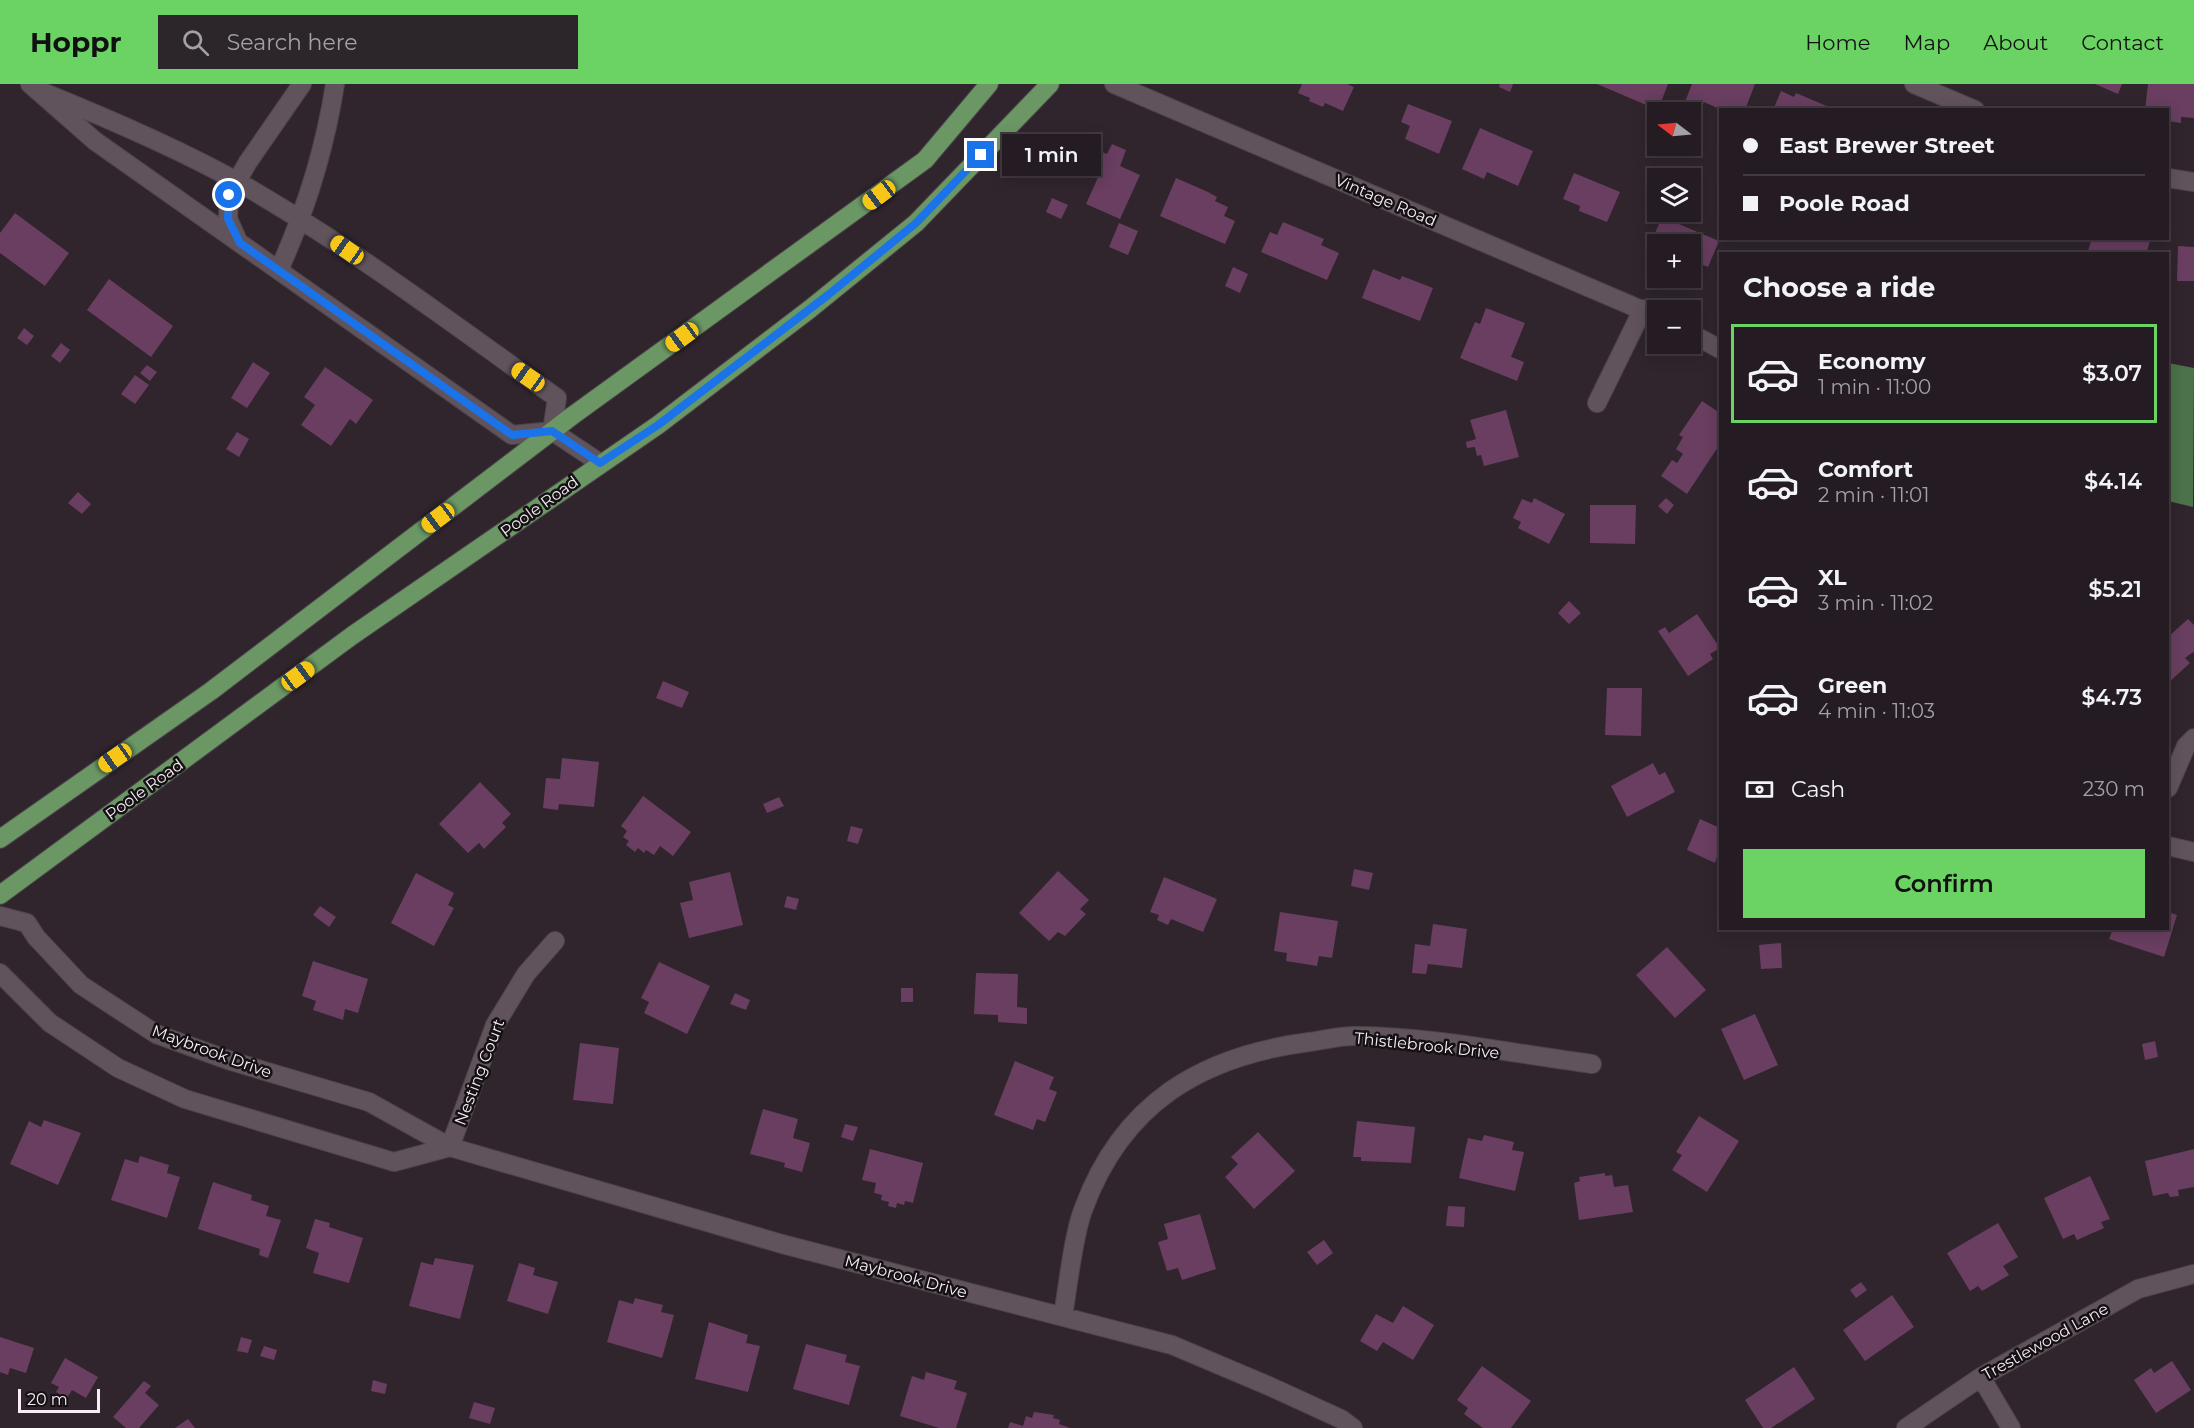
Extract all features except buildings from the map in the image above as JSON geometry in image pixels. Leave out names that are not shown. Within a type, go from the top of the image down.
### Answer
[{"type":"main road","points":[[0,839],[211,691],[552,431],[925,160],[989,84]]},
{"type":"main road","name":"Poole Road","points":[[0,894],[353,635],[658,425],[703,391],[916,223],[1050,84]]},
{"type":"street","points":[[240,243],[228,219],[229,195],[302,84]]},
{"type":"street","points":[[279,270],[301,221],[331,111],[335,84]]},
{"type":"street","name":"Vintage Road","points":[[1114,84],[1647,312]]},
{"type":"street","points":[[1914,84],[1970,108]]},
{"type":"street","points":[[35,88],[116,122],[237,182],[301,221],[418,299],[558,398],[552,431]]},
{"type":"street","points":[[35,88],[95,141],[512,435],[552,431],[600,463]]},
{"type":"street","points":[[2169,178],[2194,182]]},
{"type":"street","points":[[1597,403],[1647,318]]},
{"type":"street","points":[[1701,339],[1719,348]]},
{"type":"street","points":[[2169,786],[2186,746],[2194,738]]},
{"type":"street","points":[[2169,846],[2194,852]]},
{"type":"street","name":"Maybrook Drive","points":[[0,916],[27,923],[36,937],[81,985],[156,1034],[231,1061],[369,1102],[450,1147],[782,1244],[1172,1345],[1343,1425]]},
{"type":"street","name":"Nesting Court","points":[[450,1147],[495,1025],[526,974],[555,941]]},
{"type":"street","points":[[0,973],[50,1023],[118,1068],[185,1099],[394,1162],[450,1147]]},
{"type":"street","name":"Thistlebrook Drive","points":[[1063,1316],[1082,1211],[1110,1153],[1149,1107],[1175,1085],[1267,1047],[1353,1036],[1420,1041],[1592,1064]]},
{"type":"street","name":"Trestlewood Lane","points":[[1906,1428],[1981,1377],[2138,1289],[2194,1274]]},
{"type":"street","points":[[1981,1377],[2011,1428]]},
{"type":"shaded area","points":[[2169,363],[2194,368],[2193,507],[2169,501]]},
{"type":"route","points":[[229,195],[228,219],[240,243],[512,435],[552,431],[600,463],[658,425],[828,295],[916,223],[981,155]]}]
